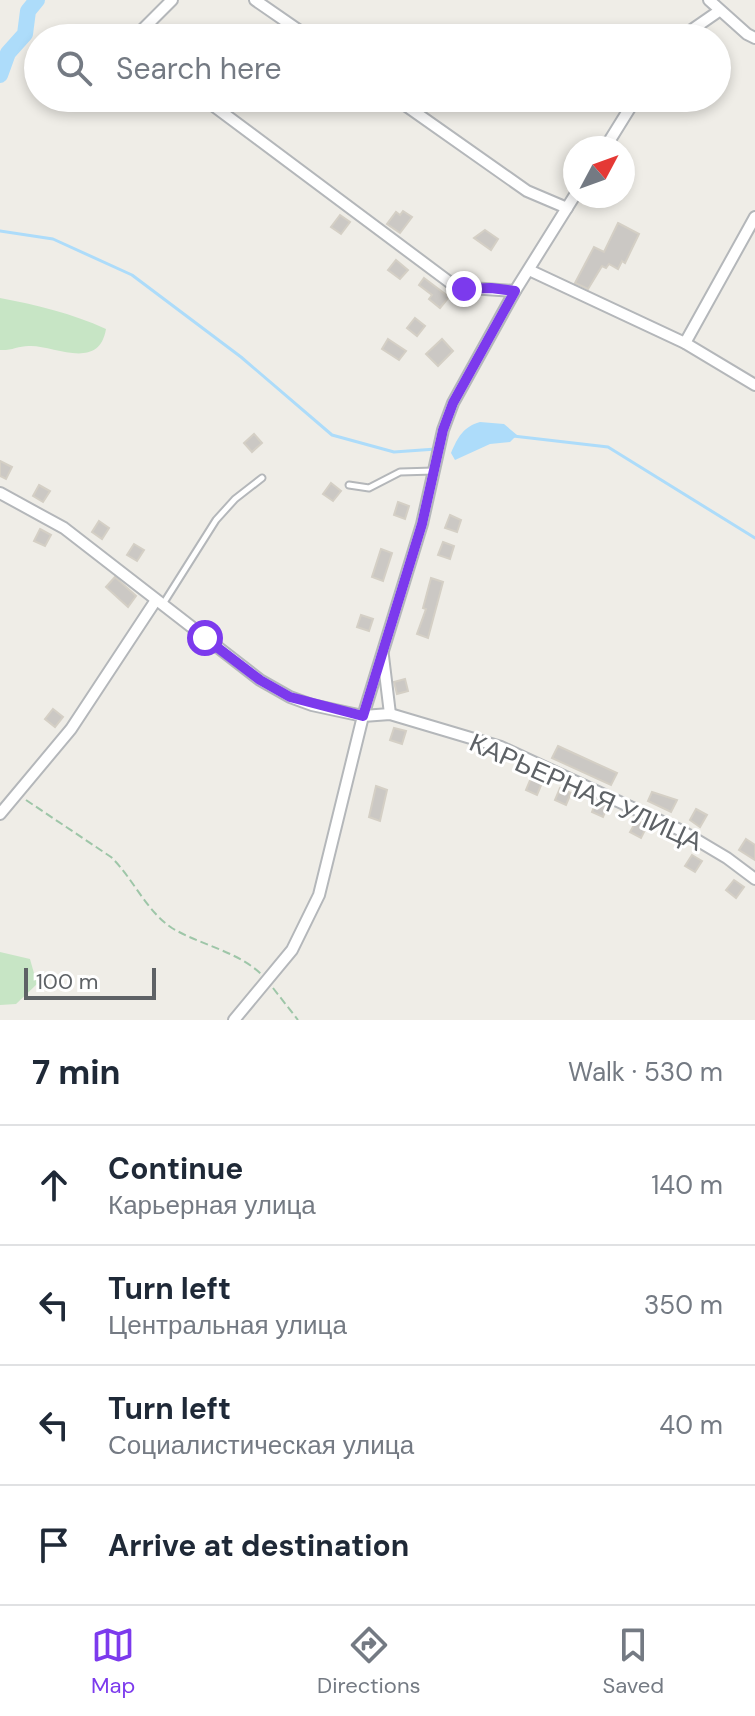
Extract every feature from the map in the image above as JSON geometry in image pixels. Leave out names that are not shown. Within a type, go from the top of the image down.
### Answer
[{"type":"street","points":[[148,24],[172,0]]},
{"type":"street","points":[[255,0],[290,24]]},
{"type":"street","points":[[709,0],[755,38]]},
{"type":"street","points":[[700,24],[719,11]]},
{"type":"street","points":[[222,112],[456,287],[515,291]]},
{"type":"street","points":[[415,112],[527,191],[563,206]]},
{"type":"street","points":[[612,136],[627,112]]},
{"type":"street","points":[[234,1020],[292,950],[319,895],[363,716],[422,524],[443,430],[453,403],[515,291],[567,208]]},
{"type":"street","points":[[685,343],[755,217]]},
{"type":"street","points":[[529,270],[685,343],[755,385]]},
{"type":"street","name":"КАРЬЕРНАЯ УЛИЦА","points":[[0,493],[64,528],[260,680],[280,691],[312,705],[363,716],[390,714],[501,747],[680,830],[755,879]]},
{"type":"street","points":[[0,814],[71,729],[159,603]]},
{"type":"street","points":[[383,653],[390,714]]},
{"type":"lane","points":[[349,485],[369,488],[400,472],[436,467]]},
{"type":"lane","points":[[159,603],[216,520],[235,499],[262,478]]},
{"type":"path","points":[[19,794],[111,857],[123,868],[156,915],[171,927],[254,968],[298,1020]]},
{"type":"green space","points":[[0,298],[54,310],[93,323],[106,329],[102,342],[86,353],[31,346],[0,350]]},
{"type":"green space","points":[[0,952],[30,959],[37,984],[16,1004],[0,1005]]},
{"type":"water","points":[[480,422],[504,424],[517,435],[510,442],[490,444],[455,460],[451,453],[459,437]]},
{"type":"building","points":[[403,211],[412,217],[400,233],[387,224],[396,212],[400,215]]},
{"type":"building","points":[[340,215],[350,222],[341,234],[331,227]]},
{"type":"building","points":[[618,223],[639,234],[625,263],[622,261],[618,269],[609,264],[606,268],[602,266],[588,289],[575,283],[594,247],[604,252]]},
{"type":"building","points":[[485,230],[498,239],[491,250],[474,238]]},
{"type":"building","points":[[396,260],[408,270],[400,279],[388,270]]},
{"type":"building","points":[[424,278],[449,297],[440,308],[429,299],[432,295],[419,285]]},
{"type":"building","points":[[415,318],[425,326],[417,336],[407,328]]},
{"type":"building","points":[[388,339],[406,351],[399,360],[382,349]]},
{"type":"building","points":[[442,339],[453,351],[438,366],[426,354]]},
{"type":"building","points":[[254,434],[262,443],[252,452],[244,443]]},
{"type":"building","points":[[0,461],[12,467],[6,479],[0,476]]},
{"type":"building","points":[[331,483],[341,491],[333,501],[323,494]]},
{"type":"building","points":[[39,485],[50,491],[43,502],[33,496]]},
{"type":"building","points":[[398,502],[409,506],[405,519],[394,515]]},
{"type":"building","points":[[450,515],[461,520],[457,532],[445,528]]},
{"type":"building","points":[[99,521],[109,528],[102,539],[92,532]]},
{"type":"building","points":[[40,529],[51,535],[45,546],[34,541]]},
{"type":"building","points":[[443,542],[454,546],[450,559],[438,555]]},
{"type":"building","points":[[134,544],[144,550],[137,561],[127,555]]},
{"type":"building","points":[[381,549],[392,553],[383,581],[372,577]]},
{"type":"building","points":[[115,577],[136,596],[128,607],[106,587]]},
{"type":"building","points":[[431,578],[443,582],[428,638],[417,634],[426,609],[423,608]]},
{"type":"building","points":[[361,615],[373,619],[369,631],[357,627]]},
{"type":"building","points":[[405,679],[408,691],[397,694],[394,682]]},
{"type":"building","points":[[53,709],[63,717],[55,727],[45,719]]},
{"type":"building","points":[[394,728],[406,731],[402,744],[390,740]]},
{"type":"building","points":[[558,746],[617,773],[611,785],[552,758]]},
{"type":"building","points":[[531,778],[542,783],[537,795],[526,790]]},
{"type":"building","points":[[376,786],[387,790],[380,821],[369,817]]},
{"type":"building","points":[[560,788],[571,793],[566,805],[555,800]]},
{"type":"building","points":[[652,792],[677,800],[671,812],[648,801]]},
{"type":"building","points":[[597,800],[608,805],[603,817],[592,812]]},
{"type":"building","points":[[696,809],[707,815],[700,827],[690,820]]},
{"type":"building","points":[[637,820],[647,826],[641,838],[630,832]]},
{"type":"building","points":[[746,839],[755,845],[755,860],[739,850]]},
{"type":"building","points":[[692,855],[702,861],[695,872],[685,866]]},
{"type":"building","points":[[734,880],[744,887],[736,898],[726,890]]},
{"type":"waterway","points":[[26,24],[28,11],[37,0]]},
{"type":"waterway","points":[[0,75],[8,53],[24,35]]},
{"type":"waterway","points":[[0,231],[53,239],[132,275],[241,357],[332,435],[394,452],[436,449]]},
{"type":"waterway","points":[[513,436],[608,447],[755,538]]},
{"type":"route","points":[[205,638],[260,680],[290,697],[363,716],[422,524],[443,430],[453,403],[515,291],[464,289]]}]
